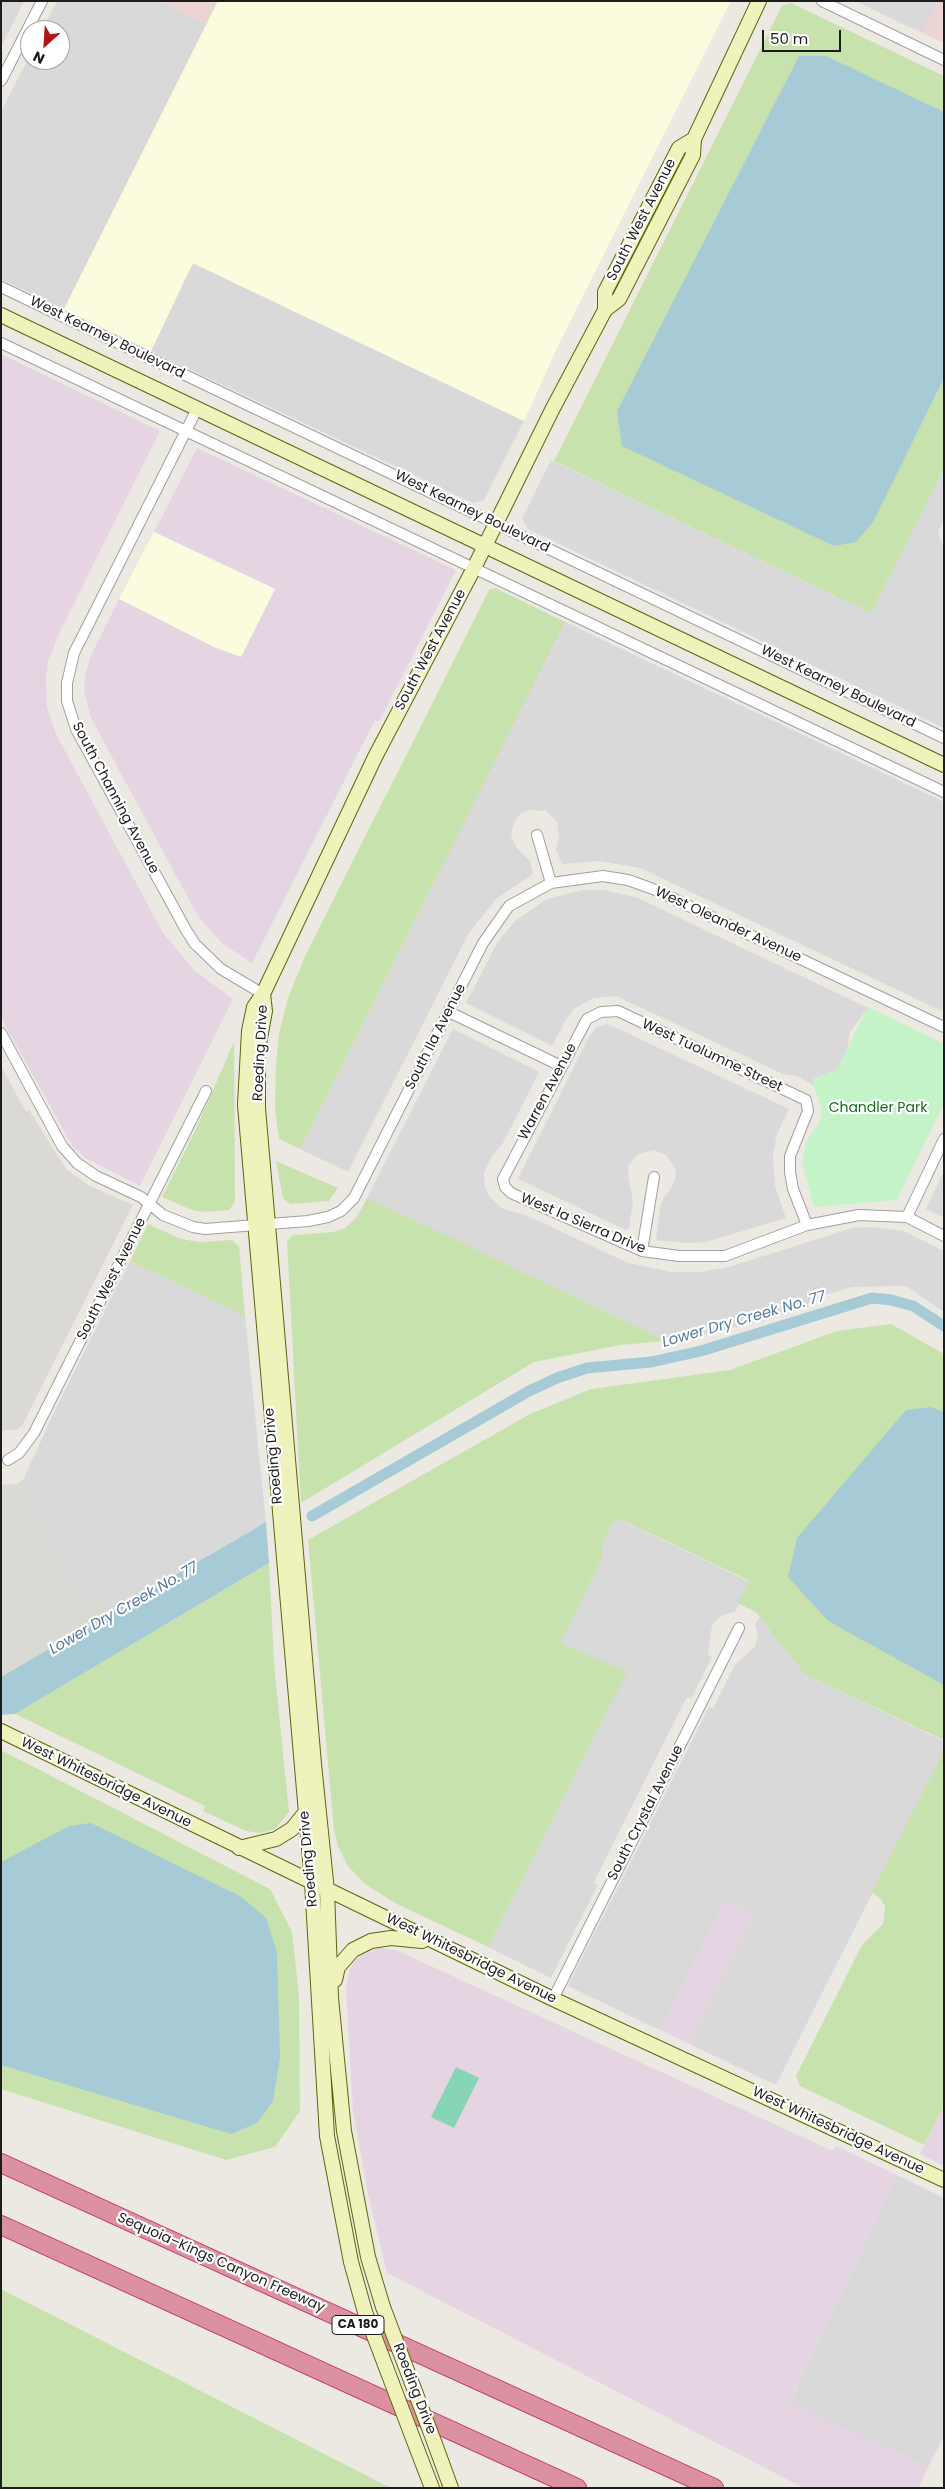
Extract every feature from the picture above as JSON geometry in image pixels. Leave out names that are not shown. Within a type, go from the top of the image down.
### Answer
[{"type":"highway","name":"Sequoia–Kings Canyon Freeway","points":[[1,2163],[714,2488]]},
{"type":"highway","points":[[1,2226],[577,2488]]},
{"type":"street","points":[[1,81],[42,1]]},
{"type":"street","name":"South West Avenue","points":[[263,994],[375,757],[474,568],[495,523],[605,310],[619,299],[692,156],[694,139],[759,1]]},
{"type":"street","points":[[822,1],[944,60]]},
{"type":"street","name":"West Kearney Boulevard","points":[[1,287],[944,738]]},
{"type":"street","name":"West Kearney Boulevard","points":[[1,315],[944,765]]},
{"type":"street","points":[[1,343],[944,792]]},
{"type":"street","name":"South Channing Avenue","points":[[197,409],[74,653],[66,683],[67,701],[76,729],[195,944],[221,969],[263,994]]},
{"type":"street","points":[[536,836],[551,883]]},
{"type":"street","name":"West Oleander Avenue","points":[[551,883],[603,876],[628,880],[652,889],[944,1027]]},
{"type":"street","name":"South Ila Avenue","points":[[261,1223],[308,1221],[328,1217],[341,1211],[354,1198],[483,944],[509,906],[551,883]]},
{"type":"street","name":"Roeding Drive","points":[[263,994],[266,1011],[258,1049],[257,1076],[261,1223],[305,1812],[312,1883],[327,2136],[350,2262],[365,2312],[432,2488]]},
{"type":"street","points":[[449,1012],[561,1066]]},
{"type":"street","name":"Warren Avenue","points":[[511,1193],[505,1187],[503,1179],[587,1019],[601,1012],[618,1012]]},
{"type":"street","name":"West Tuolumne Street","points":[[618,1012],[806,1100],[808,1111],[790,1156],[790,1172],[792,1188],[807,1224]]},
{"type":"street","points":[[1,1033],[68,1154],[86,1170],[141,1198],[163,1215],[193,1227],[205,1229],[261,1223]]},
{"type":"street","name":"South West Avenue","points":[[8,1460],[19,1453],[34,1433],[206,1091]]},
{"type":"street","points":[[907,1217],[944,1139]]},
{"type":"street","points":[[642,1251],[654,1177]]},
{"type":"street","name":"West la Sierra Drive","points":[[511,1193],[642,1251],[679,1256],[725,1256],[807,1224],[859,1215],[907,1217],[944,1236]]},
{"type":"street","name":"Roeding Drive","points":[[261,1223],[327,1891],[331,1998],[344,2131],[368,2256],[383,2307],[451,2488]]},
{"type":"street","name":"South Crystal Avenue","points":[[553,1999],[739,1628]]},
{"type":"street","name":"West Whitesbridge Avenue","points":[[1,1731],[327,1891],[553,1999],[944,2180]]},
{"type":"street","points":[[239,1848],[276,1839],[292,1829],[305,1812]]},
{"type":"street","points":[[331,1998],[338,1967],[353,1950],[371,1941],[391,1938],[436,1943]]},
{"type":"shaded area","points":[[1,1],[24,1],[1,47]]},
{"type":"shaded area","points":[[57,1],[160,1],[207,24],[64,309],[1,279],[1,112],[22,70],[70,70],[70,20],[47,20]]},
{"type":"shaded area","points":[[160,1],[218,1],[207,24]]},
{"type":"shaded area","points":[[218,1],[731,1],[557,348],[524,421],[193,263],[151,351],[64,309]]},
{"type":"shaded area","points":[[855,1],[938,1],[922,33]]},
{"type":"shaded area","points":[[938,1],[944,1],[944,43],[922,33]]},
{"type":"shaded area","points":[[192,263],[524,421],[484,500],[473,503],[151,351]]},
{"type":"shaded area","points":[[1,354],[160,431],[57,638],[48,662],[46,678],[47,707],[56,734],[163,933],[195,971],[233,999],[140,1186],[87,1159],[73,1147],[1,1018]]},
{"type":"shaded area","points":[[197,448],[456,570],[379,722],[375,720],[252,963],[223,944],[205,925],[194,909],[91,718],[84,691],[90,657],[119,599],[241,656],[275,589],[154,532]]},
{"type":"shaded area","points":[[551,460],[871,613],[944,469],[944,518],[938,533],[944,548],[944,728],[528,529],[522,519]]},
{"type":"shaded area","points":[[154,532],[275,589],[241,657],[216,648],[119,599]]},
{"type":"shaded area","points":[[565,622],[944,802],[944,1012],[640,868],[599,861],[562,864],[556,850],[559,836],[557,822],[546,811],[529,810],[520,814],[514,822],[511,837],[516,847],[530,861],[533,874],[496,899],[469,933],[348,1172],[300,1149]]},
{"type":"shaded area","points":[[583,890],[604,890],[638,898],[868,1008],[850,1032],[847,1051],[837,1070],[813,1079],[815,1087],[800,1077],[783,1074],[616,996],[593,998],[574,1009],[552,1046],[466,1003],[497,943],[515,921],[547,899]]},
{"type":"shaded area","points":[[608,1024],[789,1109],[777,1134],[773,1155],[775,1186],[786,1218],[706,1242],[688,1243],[656,1240],[660,1207],[663,1199],[672,1187],[676,1175],[675,1168],[667,1156],[654,1150],[638,1154],[629,1165],[628,1174],[633,1202],[629,1228],[626,1230],[518,1179],[590,1035],[597,1027]]},
{"type":"shaded area","points":[[453,1029],[539,1072],[503,1143],[490,1159],[484,1173],[485,1186],[489,1196],[503,1209],[526,1215],[628,1263],[672,1272],[700,1272],[729,1267],[852,1228],[872,1227],[903,1231],[944,1251],[944,1312],[906,1286],[852,1287],[821,1296],[795,1311],[764,1321],[666,1341],[367,1198]]},
{"type":"shaded area","points":[[1,1066],[26,1112],[29,1110],[66,1169],[88,1185],[133,1205],[22,1426],[16,1430],[1,1431]]},
{"type":"shaded area","points":[[944,1171],[944,1218],[926,1209]]},
{"type":"shaded area","points":[[130,1261],[245,1316],[266,1522],[117,1610],[71,1588],[24,1488],[16,1484],[23,1480],[58,1404]]},
{"type":"shaded area","points":[[16,1484],[24,1488],[71,1588],[117,1610],[1,1677],[1,1485]]},
{"type":"shaded area","points":[[621,1520],[750,1582],[735,1612],[722,1615],[712,1625],[708,1654],[712,1657],[691,1699],[687,1697],[594,1882],[598,1885],[551,1978],[488,1947],[625,1675],[559,1643],[603,1557],[602,1546],[612,1523]]},
{"type":"shaded area","points":[[760,1616],[804,1674],[944,1741],[944,1750],[776,2085],[689,2044],[754,1914],[725,1901],[660,2030],[568,1986],[709,1707],[713,1709],[735,1665],[755,1646],[758,1636],[755,1625]]},
{"type":"shaded area","points":[[725,1900],[754,1914],[689,2044],[660,2030]]},
{"type":"shaded area","points":[[378,1948],[396,1950],[833,2151],[836,2146],[897,2175],[789,2402],[928,2467],[918,2488],[804,2488],[387,2273],[368,2194],[353,2112],[346,1989],[349,1971],[354,1962],[361,1956]]},
{"type":"shaded area","points":[[944,2106],[944,2166],[920,2154]]},
{"type":"shaded area","points":[[897,2175],[944,2198],[944,2436],[928,2467],[789,2403]]},
{"type":"green space","points":[[791,3],[944,76],[944,469],[871,613],[554,461],[782,6]]},
{"type":"green space","points":[[495,588],[565,622],[300,1149],[279,1139],[275,1110],[279,1034],[288,998],[306,954],[489,590]]},
{"type":"green space","name":"Chandler Park","points":[[868,1007],[944,1044],[944,1103],[897,1200],[814,1207],[802,1163],[806,1141],[820,1122],[822,1111],[812,1079],[836,1071]]},
{"type":"green space","points":[[234,1042],[235,1202],[229,1210],[206,1212],[192,1210],[162,1197],[195,1131]]},
{"type":"green space","points":[[276,1161],[338,1188],[329,1201],[290,1204],[283,1198]]},
{"type":"green space","points":[[367,1198],[666,1341],[620,1345],[534,1362],[301,1503],[287,1242],[293,1235],[333,1232],[345,1228],[357,1217]]},
{"type":"green space","points":[[148,1224],[181,1239],[199,1242],[232,1240],[239,1246],[245,1316],[130,1261]]},
{"type":"green space","points":[[891,1324],[944,1354],[944,1740],[804,1674],[757,1613],[738,1603],[750,1581],[622,1520],[612,1523],[602,1546],[603,1557],[560,1643],[627,1672],[488,1947],[395,1903],[365,1884],[347,1865],[338,1846],[334,1830],[308,1540],[530,1414],[591,1389],[730,1370],[837,1331]]},
{"type":"green space","points":[[269,1563],[274,1663],[289,1812],[275,1829],[260,1833],[246,1831],[203,1811],[205,1806],[15,1714]]},
{"type":"green space","points":[[1,1750],[270,1889],[292,1932],[299,1996],[300,2111],[275,2147],[226,2160],[1,2089]]},
{"type":"green space","points":[[944,1750],[944,2106],[924,2145],[800,2086],[796,2076],[862,1945],[883,1924],[885,1906],[880,1898],[872,1892]]},
{"type":"green space","points":[[456,2067],[479,2078],[454,2128],[431,2117]]},
{"type":"green space","points":[[1,2289],[391,2488],[1,2488]]},
{"type":"water","points":[[799,56],[826,56],[944,112],[944,378],[873,522],[856,542],[834,546],[622,446],[617,411]]},
{"type":"water","points":[[931,1407],[944,1412],[944,1685],[828,1621],[788,1577],[797,1538],[906,1410]]},
{"type":"water","points":[[266,1522],[269,1563],[15,1714],[1,1715],[1,1677]]},
{"type":"water","points":[[91,1823],[240,1896],[266,1918],[277,1952],[280,2058],[273,2101],[257,2123],[231,2134],[1,2065],[1,1862],[69,1826]]},
{"type":"waterway","name":"Lower Dry Creek No. 77","points":[[312,1516],[529,1391],[557,1378],[587,1368],[651,1362],[701,1351],[872,1298],[891,1300],[913,1306],[944,1326]]}]
